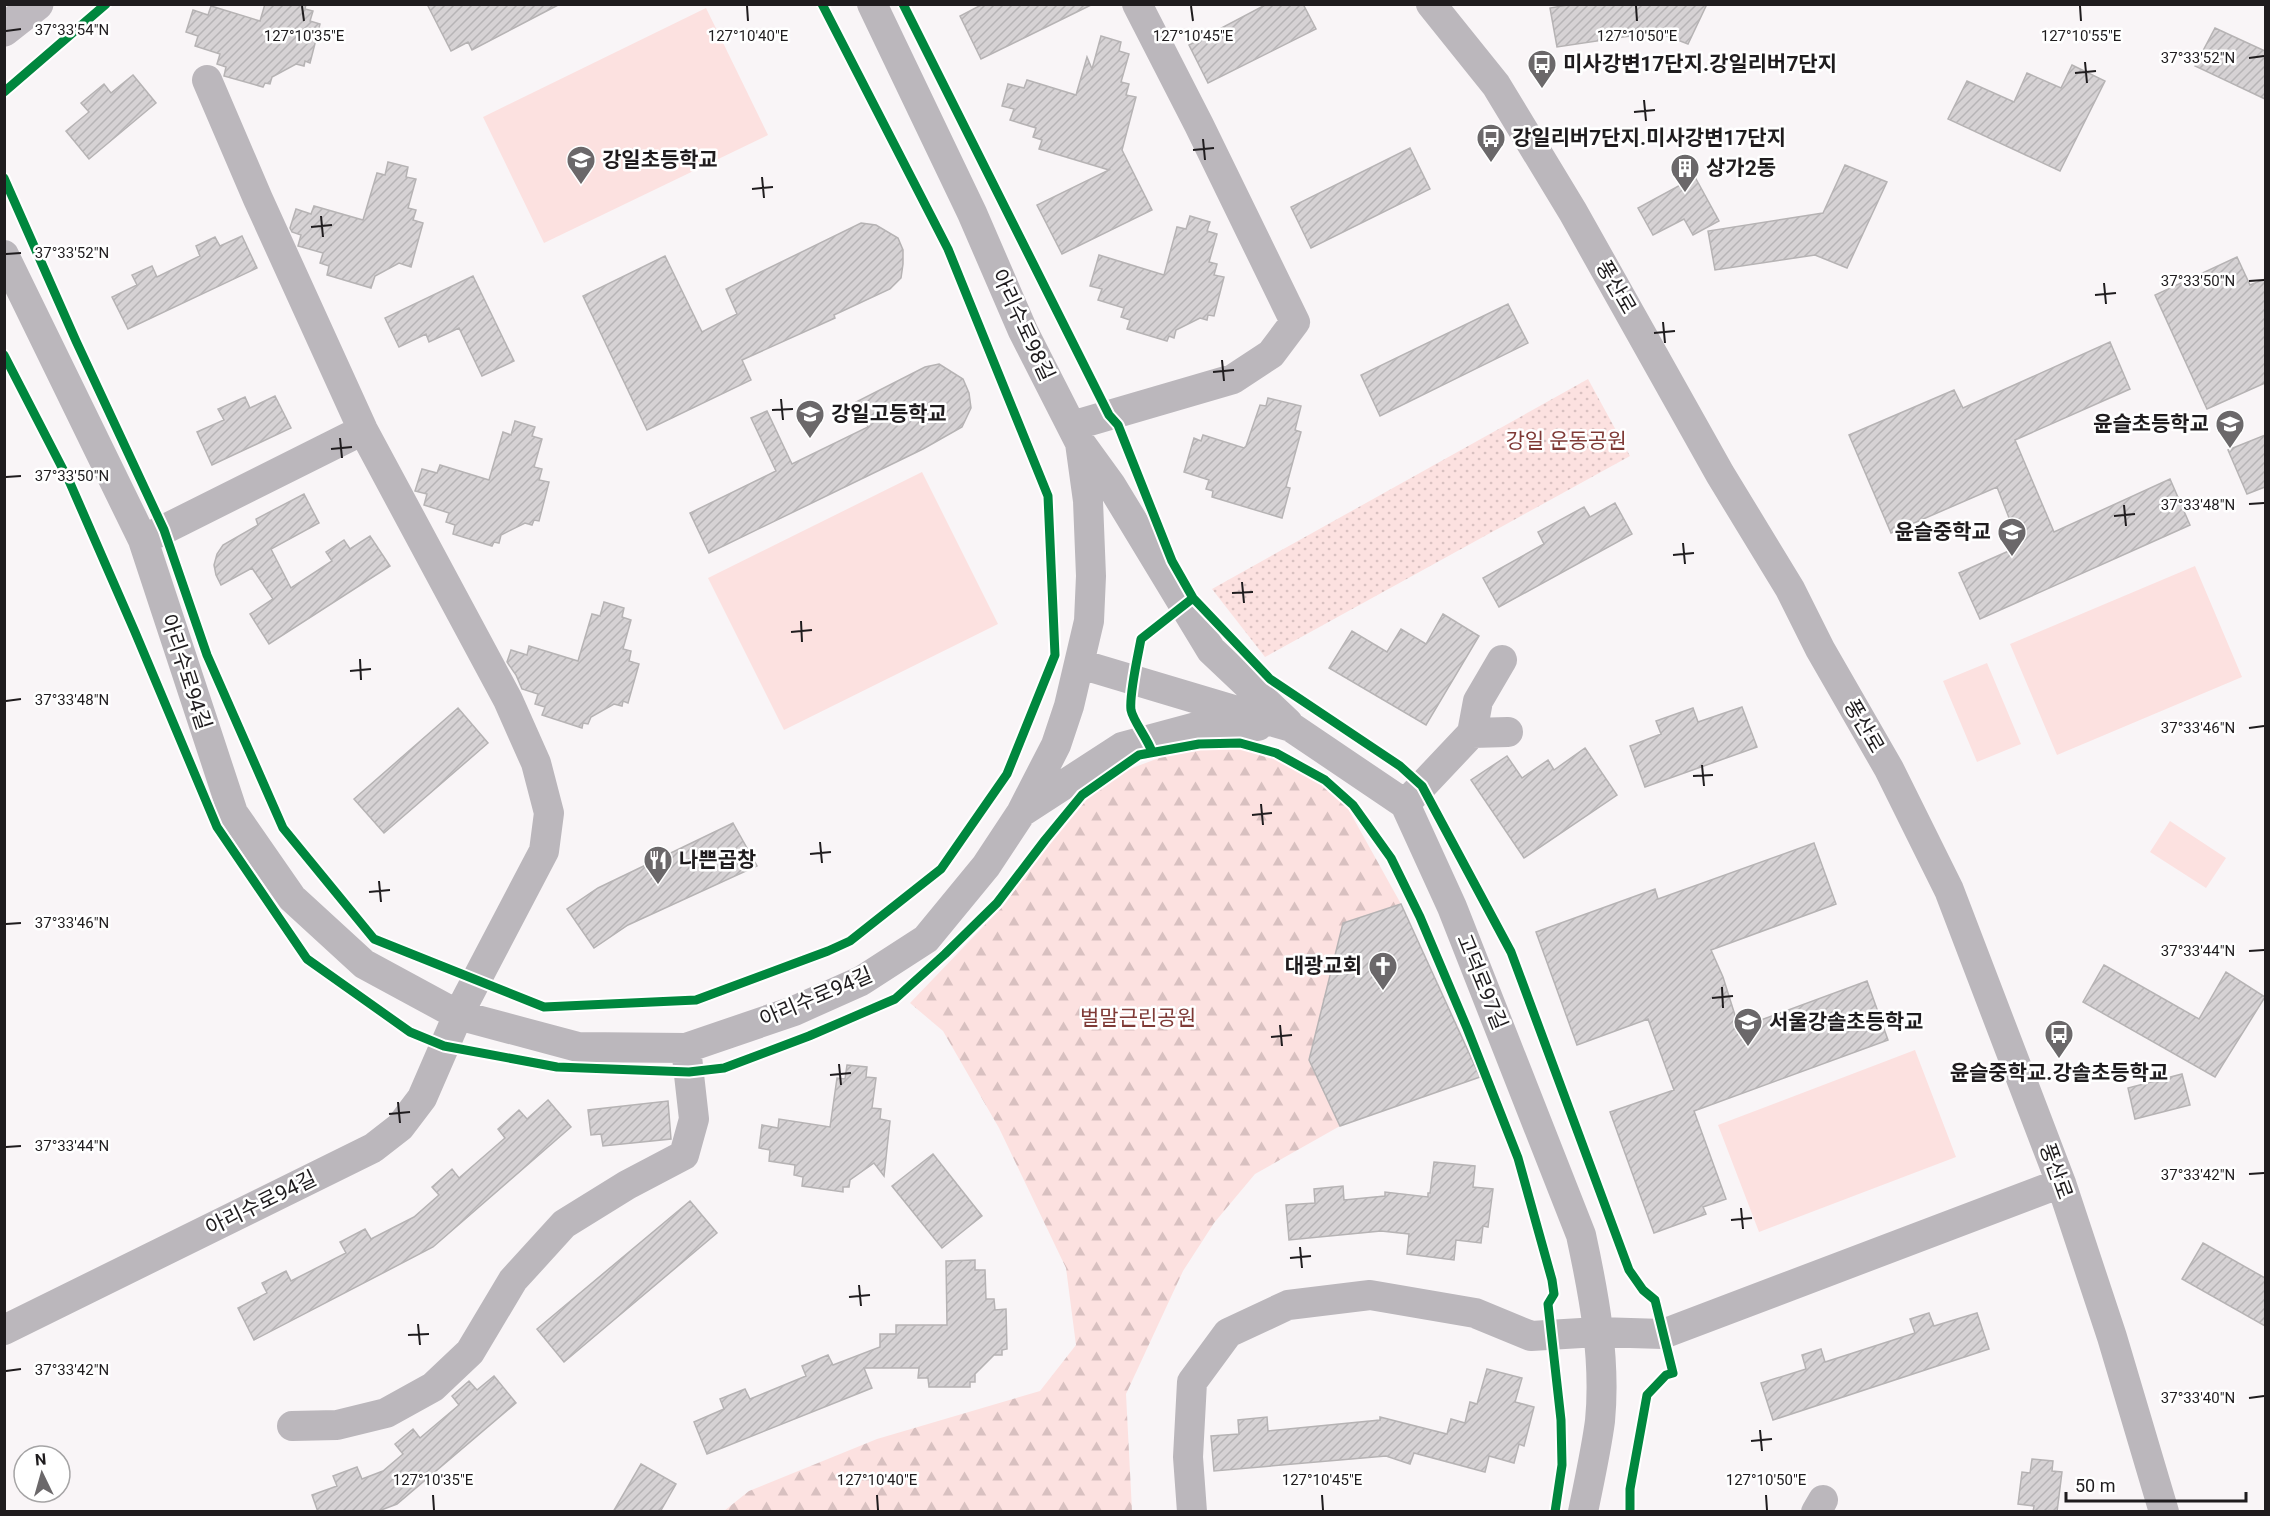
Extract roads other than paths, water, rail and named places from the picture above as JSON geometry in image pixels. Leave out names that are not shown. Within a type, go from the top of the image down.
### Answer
[{"type":"main road","points":[[4,30],[37,4]]},
{"type":"street","points":[[1137,4],[1199,124],[1295,322],[1271,354],[1233,379],[1076,434],[1111,485],[1211,650],[1291,727],[1405,804],[1472,732],[1478,701],[1502,660]]},
{"type":"street","name":"풍산로","points":[[1431,4],[1496,84],[1573,212],[1720,474],[1790,589],[1820,649],[1888,769],[1949,890],[2061,1184],[2112,1337],[2163,1512]]},
{"type":"street","name":"아리수로98길","points":[[873,5],[972,213],[1023,331],[1076,434],[1088,501],[1091,576],[1089,621],[1080,664]]},
{"type":"street","points":[[207,80],[258,199],[363,430],[508,700],[536,763],[549,813],[544,851],[458,1015]]},
{"type":"street","name":"아리수로94길","points":[[4,255],[143,540],[233,813],[292,898],[364,964],[458,1015],[578,1047],[686,1048],[794,1011],[861,981],[926,939],[986,866],[1021,813],[1056,745],[1080,664]]},
{"type":"street","points":[[143,540],[363,430]]},
{"type":"street","points":[[1080,664],[1291,727]]},
{"type":"street","points":[[1021,813],[1122,747],[1200,726],[1291,727]]},
{"type":"street","points":[[1472,732],[1508,732]]},
{"type":"street","name":"고덕로97길","points":[[1405,804],[1452,907],[1581,1235],[1590,1275],[1598,1332],[1600,1421],[1583,1512]]},
{"type":"street","name":"아리수로94길","points":[[4,1330],[373,1148],[400,1127],[422,1098],[458,1015]]},
{"type":"street","points":[[292,1426],[337,1425],[386,1413],[434,1387],[470,1352],[513,1280],[564,1224],[627,1185],[684,1155],[694,1119],[686,1048]]},
{"type":"street","points":[[1192,1512],[1188,1457],[1192,1382],[1228,1333],[1288,1305],[1370,1295],[1475,1313],[1531,1336],[1598,1332],[1664,1334],[2061,1184]]},
{"type":"place","name":"미사강변17단지.강일리버7단지","points":[[1542,90]]},
{"type":"place","name":"강일리버7단지.미사강변17단지","points":[[1491,164]]},
{"type":"place","name":"강일초등학교","points":[[581,186]]},
{"type":"place","name":"상가2동","points":[[1685,194]]},
{"type":"place","name":"강일고등학교","points":[[810,440]]},
{"type":"place","name":"윤슬초등학교","points":[[2230,450]]},
{"type":"place","name":"윤슬중학교","points":[[2012,558]]},
{"type":"place","name":"나쁜곱창","points":[[658,886]]},
{"type":"place","name":"대광교회","points":[[1383,992]]},
{"type":"place","name":"서울강솔초등학교","points":[[1748,1048]]},
{"type":"place","name":"윤슬중학교.강솔초등학교","points":[[2059,1060]]},
{"type":"park label","name":"강일 운동공원","points":[[1566,441]]},
{"type":"park label","name":"벌말근린공원","points":[[1138,1018]]}]
